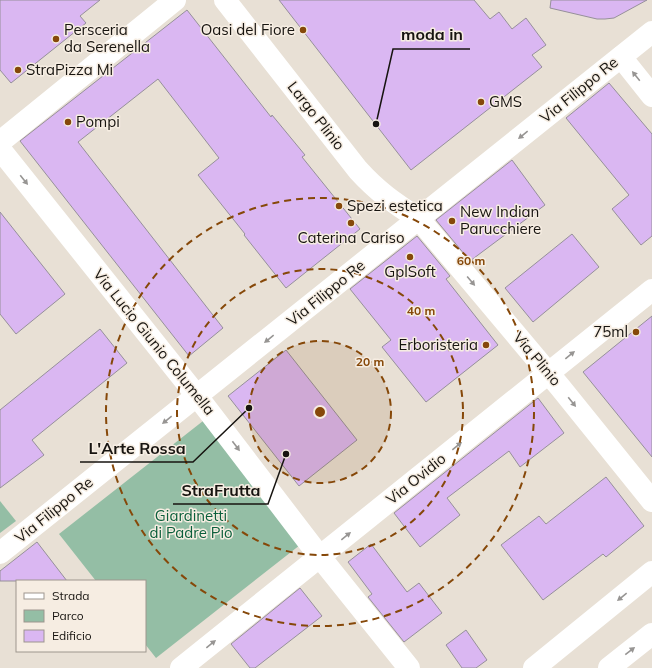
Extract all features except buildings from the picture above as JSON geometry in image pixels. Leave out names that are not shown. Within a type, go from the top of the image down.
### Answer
[{"type":"street","points":[[0,142],[175,0]]},
{"type":"street","name":"Largo Plinio","points":[[225,0],[358,170],[378,191],[419,219]]},
{"type":"street","name":"Via Filippo Re","points":[[0,553],[652,32]]},
{"type":"street","points":[[621,57],[652,96]]},
{"type":"street","name":"Via Lucio Giunio Columella","points":[[0,150],[197,396],[320,557],[409,668]]},
{"type":"street","name":"Via Plinio","points":[[419,219],[548,372],[652,500]]},
{"type":"street","name":"Via Ovidio","points":[[181,668],[652,290]]},
{"type":"street","points":[[534,668],[652,572]]},
{"type":"street","points":[[609,668],[652,634]]},
{"type":"green space","name":"Giardinetti di Padre Pio","points":[[203,421],[300,545],[156,658],[146,645],[146,580],[95,580],[59,534]]},
{"type":"green space","points":[[0,501],[16,521],[0,533]]},
{"type":"place","name":"Oasi del Fiore","points":[[303,30]]},
{"type":"place","name":"Persceria da Serenella","points":[[56,39]]},
{"type":"place","name":"StraPizza Mi","points":[[18,70]]},
{"type":"place","name":"GMS","points":[[481,102]]},
{"type":"place","name":"Pompi","points":[[68,122]]},
{"type":"place","name":"moda in","points":[[376,124]]},
{"type":"place","name":"Spezi estetica","points":[[339,206]]},
{"type":"place","name":"New Indian Parucchiere","points":[[452,221]]},
{"type":"place","name":"Caterina Cariso","points":[[351,223]]},
{"type":"place","name":"GplSoft","points":[[410,257]]},
{"type":"place","name":"75ml","points":[[636,332]]},
{"type":"place","name":"Erboristeria","points":[[486,345]]},
{"type":"place","name":"L'Arte Rossa","points":[[249,408]]},
{"type":"place","name":"StraFrutta","points":[[286,454]]}]
